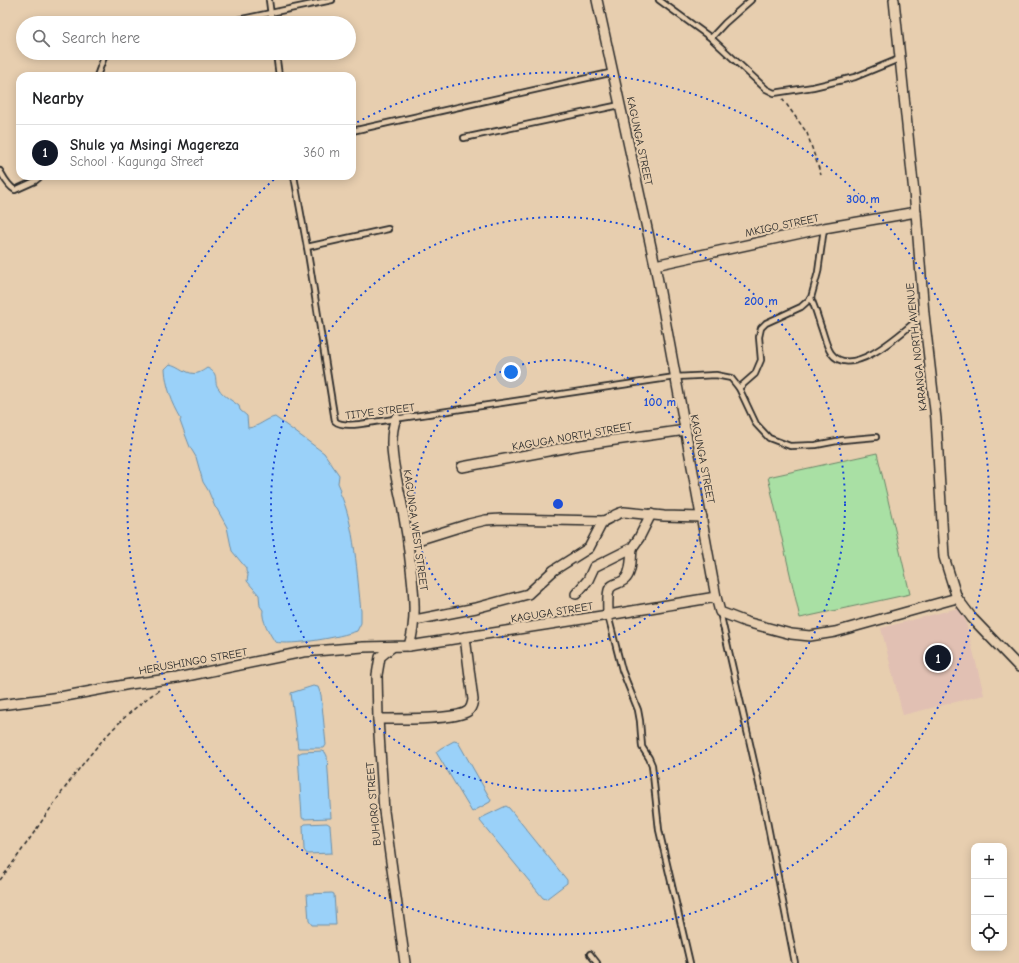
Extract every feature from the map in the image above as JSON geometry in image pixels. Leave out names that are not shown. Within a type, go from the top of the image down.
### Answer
[{"type":"street","name":"KAGUNGA STREET","points":[[597,0],[614,72],[655,265],[720,612]]},
{"type":"street","name":"KARANGA NORTH AVENUE","points":[[894,0],[916,212],[924,314],[936,419],[944,557],[957,598],[972,618],[1019,667]]},
{"type":"street","name":"MKIGO STREET","points":[[655,265],[824,228],[916,212]]},
{"type":"street","name":"KAGUNGA WEST STREET","points":[[396,418],[393,426],[391,444],[408,543],[415,620],[409,646]]},
{"type":"street","name":"KAGUGA NORTH STREET","points":[[462,467],[580,445],[686,430]]},
{"type":"street","points":[[408,543],[486,520],[603,521],[610,519],[619,512],[702,517]]},
{"type":"street","points":[[608,615],[609,590],[611,586],[622,582],[627,578],[632,548],[639,538],[651,514]]},
{"type":"street","points":[[415,620],[476,608],[528,594],[554,570],[589,548],[603,521]]},
{"type":"street","points":[[576,594],[588,580],[594,567],[632,548]]},
{"type":"street","name":"KAGUGA STREET","points":[[392,647],[409,646],[716,597]]},
{"type":"street","points":[[720,612],[746,622],[790,634],[810,636],[835,632],[957,598]]},
{"type":"street","points":[[378,719],[450,716],[468,712],[472,707],[473,700],[465,637]]},
{"type":"street","name":"HERUSHINGO STREET","points":[[0,705],[177,678],[303,652],[364,647],[392,647]]},
{"type":"street","name":"BUHORO STREET","points":[[392,647],[380,657],[377,675],[378,719],[384,811],[405,963]]},
{"type":"lane","points":[[268,0],[271,14]]},
{"type":"lane","points":[[260,16],[332,0]]},
{"type":"lane","points":[[659,0],[711,38],[766,89],[774,93],[813,87],[854,77],[899,59]]},
{"type":"lane","points":[[711,38],[725,23],[751,0]]},
{"type":"lane","points":[[99,72],[103,60]]},
{"type":"lane","points":[[277,60],[278,72]]},
{"type":"lane","points":[[356,130],[614,72]]},
{"type":"lane","points":[[464,138],[620,105]]},
{"type":"lane","points":[[0,171],[5,180],[15,190],[36,180]]},
{"type":"lane","name":"TITYE STREET","points":[[295,180],[335,421],[339,425],[675,377],[716,375],[731,378],[739,388]]},
{"type":"lane","points":[[824,228],[818,272],[811,298],[801,307],[766,323],[761,328],[759,337],[761,360],[755,374],[739,388],[756,424],[769,438],[790,446],[816,445],[842,440],[876,437]]},
{"type":"lane","points":[[307,247],[388,229]]},
{"type":"lane","points":[[811,298],[831,353],[838,360],[854,361],[870,356],[887,345],[924,314]]},
{"type":"lane","points":[[720,612],[763,801],[795,963]]},
{"type":"lane","points":[[608,615],[622,670],[639,715],[642,747],[652,765],[660,830],[670,880],[690,963]]},
{"type":"lane","points":[[590,954],[597,963]]},
{"type":"path","points":[[774,93],[787,105],[807,133],[821,175]]},
{"type":"path","points":[[0,880],[78,770],[108,735],[143,701],[160,689]]},
{"type":"shaded area","points":[[962,607],[984,695],[903,715],[881,628]]},
{"type":"green space","points":[[877,453],[910,594],[800,618],[768,477]]},
{"type":"water","points":[[170,364],[194,374],[207,368],[211,370],[215,375],[217,386],[221,392],[239,406],[240,410],[247,416],[248,428],[275,417],[324,453],[339,475],[338,483],[341,490],[340,493],[349,520],[352,535],[357,566],[361,611],[361,623],[357,631],[316,640],[293,643],[275,642],[268,631],[263,618],[263,610],[260,606],[259,595],[247,581],[248,575],[246,568],[232,551],[227,527],[203,482],[196,457],[190,447],[180,420],[181,418],[172,400],[168,388],[165,369]]},
{"type":"water","points":[[313,686],[318,687],[321,695],[326,745],[324,748],[298,748],[291,693]]},
{"type":"water","points":[[454,741],[458,742],[491,800],[472,812],[436,752]]},
{"type":"water","points":[[302,752],[325,752],[327,756],[331,818],[303,819],[298,754]]},
{"type":"water","points":[[506,806],[567,880],[567,883],[546,899],[543,898],[480,821],[481,818]]},
{"type":"water","points":[[327,823],[330,825],[332,853],[307,854],[304,850],[303,826],[305,824]]},
{"type":"water","points":[[307,894],[334,894],[336,925],[312,925],[309,921]]},
{"type":"place","name":"Shule ya Msingi Magereza","points":[[938,658]]}]
